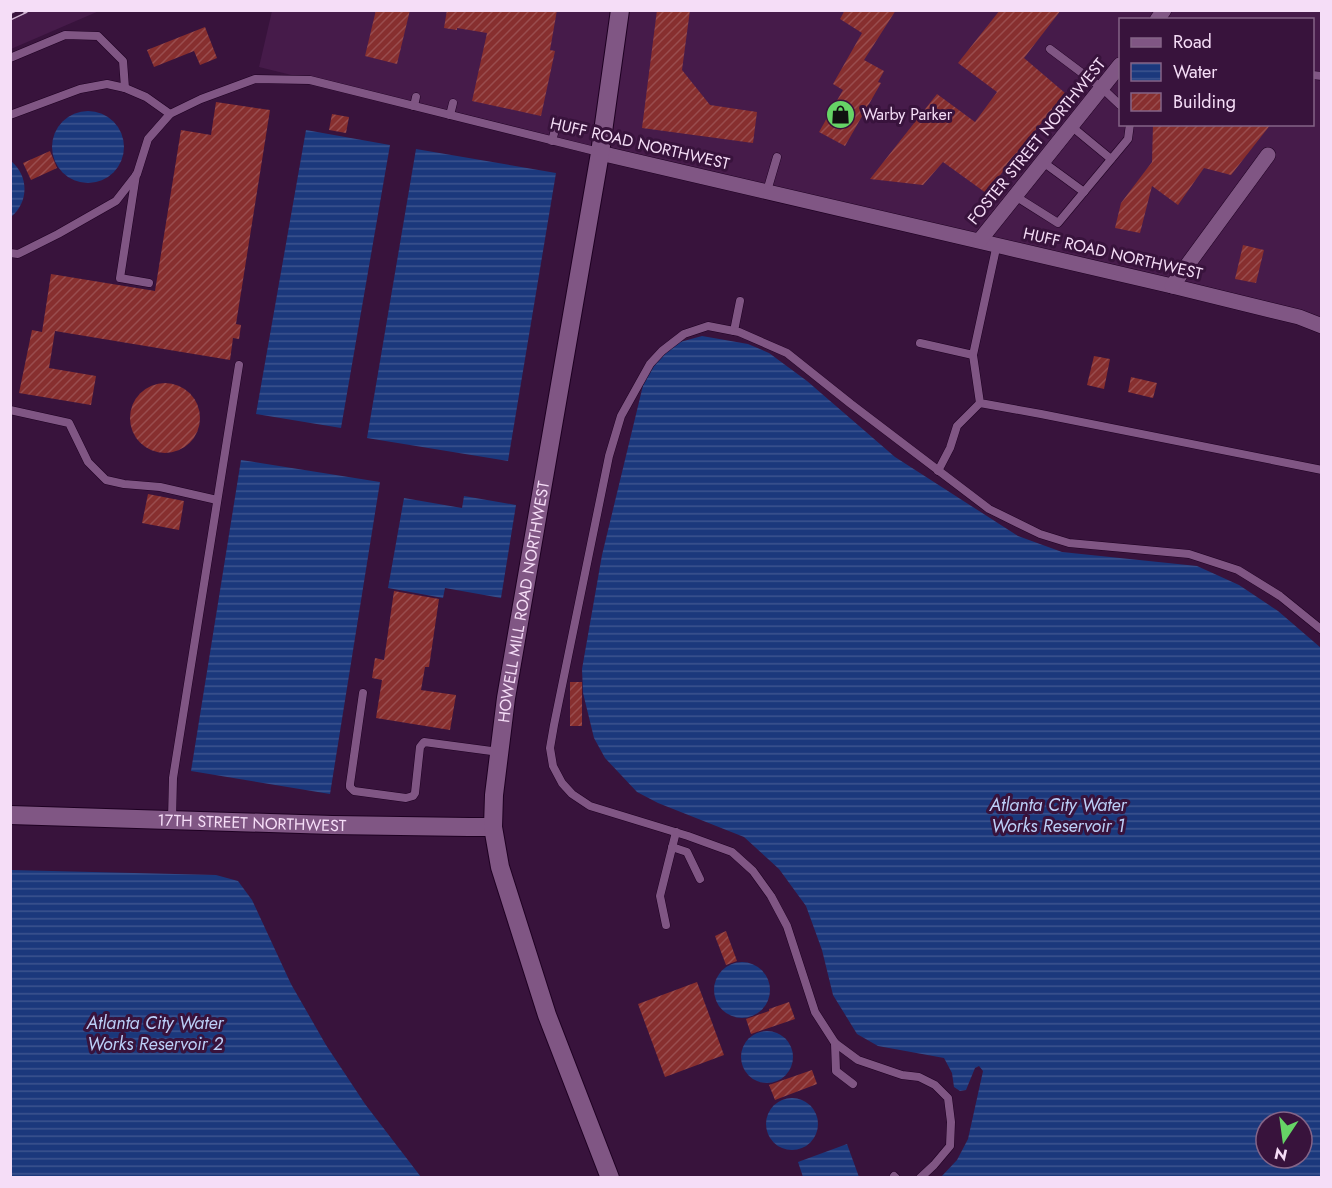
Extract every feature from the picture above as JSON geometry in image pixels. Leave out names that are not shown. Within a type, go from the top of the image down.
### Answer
[{"type":"main road","name":"HOWELL MILL ROAD NORTHWEST","points":[[609,1178],[547,1015],[500,867],[493,826],[494,795],[506,698],[600,153],[620,10]]},
{"type":"main road","name":"17TH STREET NORTHWEST","points":[[10,815],[344,825],[493,826]]},
{"type":"street","name":"FOSTER STREET NORTHWEST","points":[[980,240],[1119,66]]},
{"type":"street","name":"HUFF ROAD NORTHWEST","points":[[600,153],[997,244],[1299,317],[1322,326]]},
{"type":"street","points":[[1172,286],[1268,155]]},
{"type":"lane","points":[[10,58],[65,35],[98,36],[123,61],[125,88]]},
{"type":"lane","points":[[1050,49],[1102,88],[1119,104]]},
{"type":"lane","name":"HUFF ROAD NORTHWEST","points":[[10,253],[18,254],[116,201],[137,174],[148,139],[170,114],[201,99],[255,79],[310,80],[415,102],[450,115],[600,153]]},
{"type":"lane","points":[[10,115],[80,89],[107,84],[125,88],[146,97],[170,114]]},
{"type":"lane","points":[[450,115],[453,103]]},
{"type":"lane","points":[[552,141],[556,126]]},
{"type":"lane","points":[[1071,126],[1111,159]]},
{"type":"lane","points":[[1015,196],[1058,223],[1128,139],[1130,126]]},
{"type":"lane","points":[[767,191],[777,157]]},
{"type":"lane","points":[[1043,162],[1084,192]]},
{"type":"lane","points":[[137,174],[120,278],[149,282]]},
{"type":"lane","points":[[980,403],[973,355],[997,244]]},
{"type":"lane","points":[[734,331],[740,301]]},
{"type":"lane","points":[[920,1178],[950,1146],[951,1122],[948,1098],[935,1085],[919,1077],[902,1075],[858,1060],[835,1043],[815,1012],[787,926],[771,896],[753,871],[732,852],[590,806],[572,794],[562,783],[553,766],[550,748],[554,725],[609,456],[621,416],[650,363],[684,334],[708,326],[734,331],[756,339],[787,353],[989,509],[1040,534],[1069,543],[1189,554],[1238,570],[1280,596],[1322,630]]},
{"type":"lane","points":[[920,343],[973,355]]},
{"type":"lane","points":[[172,819],[173,778],[239,365]]},
{"type":"lane","points":[[938,471],[950,448],[957,426],[980,403]]},
{"type":"lane","points":[[980,403],[1322,470]]},
{"type":"lane","points":[[10,410],[69,423],[88,462],[106,480],[160,487],[218,500]]},
{"type":"lane","points":[[363,693],[350,784],[354,791],[406,798],[413,796],[420,747],[424,742],[499,752]]},
{"type":"lane","points":[[621,827],[622,817]]},
{"type":"lane","points":[[666,925],[660,896],[676,832]]},
{"type":"lane","points":[[672,848],[687,852],[700,879]]},
{"type":"lane","points":[[835,1043],[836,1071],[854,1084]]},
{"type":"shaded area","points":[[11,10],[99,10],[99,11],[11,49]]},
{"type":"shaded area","points":[[272,11],[1321,11],[1321,319],[591,149],[259,67]]},
{"type":"water","points":[[88,111],[108,117],[118,127],[124,147],[118,167],[108,177],[88,183],[68,177],[58,167],[52,147],[58,127],[68,117]]},
{"type":"water","points":[[306,130],[390,145],[341,428],[256,414]]},
{"type":"water","points":[[416,149],[556,173],[508,461],[367,438]]},
{"type":"water","points":[[11,161],[24,181],[24,197],[11,217]]},
{"type":"water","name":"Atlanta City Water Works Reservoir 1","points":[[702,336],[748,344],[769,353],[807,381],[895,457],[1018,536],[1062,552],[1197,566],[1239,585],[1278,611],[1321,648],[1321,1177],[941,1177],[957,1160],[968,1139],[983,1071],[979,1066],[975,1068],[966,1090],[960,1091],[954,1087],[952,1073],[944,1058],[878,1046],[857,1034],[833,995],[822,950],[806,906],[779,869],[744,837],[658,803],[637,792],[605,758],[594,738],[583,693],[582,669],[602,555],[646,373],[661,356],[680,342]]},
{"type":"water","points":[[241,460],[380,482],[330,794],[191,771]]},
{"type":"water","points":[[464,496],[516,505],[501,598],[445,588],[443,598],[388,588],[404,498],[462,508]]},
{"type":"water","name":"Atlanta City Water Works Reservoir 2","points":[[11,870],[216,875],[238,881],[252,900],[291,984],[326,1045],[365,1104],[421,1177],[11,1177]]},
{"type":"water","points":[[742,962],[753,964],[762,970],[768,979],[770,990],[768,1001],[762,1010],[753,1016],[742,1018],[731,1016],[722,1010],[716,1001],[714,990],[716,979],[722,970],[731,964]]},
{"type":"water","points":[[767,1031],[777,1033],[785,1039],[791,1047],[793,1057],[791,1067],[785,1075],[777,1081],[767,1083],[757,1081],[749,1075],[743,1067],[741,1057],[743,1047],[749,1039],[757,1033]]},
{"type":"water","points":[[792,1098],[802,1100],[810,1106],[816,1114],[818,1124],[816,1134],[810,1142],[802,1148],[792,1150],[782,1148],[774,1142],[768,1134],[766,1124],[768,1114],[774,1106],[782,1100]]},
{"type":"water","points":[[847,1144],[859,1177],[803,1177],[798,1162]]},
{"type":"building","points":[[376,10],[410,10],[397,64],[365,56]]},
{"type":"building","points":[[447,10],[557,10],[550,50],[555,51],[541,116],[472,101],[487,33],[444,28]]},
{"type":"building","points":[[657,10],[690,10],[682,70],[710,105],[757,112],[753,143],[642,128]]},
{"type":"building","points":[[845,10],[896,10],[864,60],[884,71],[878,82],[881,83],[845,146],[819,132],[843,90],[833,84],[862,33],[840,19]]},
{"type":"building","points":[[1000,10],[1061,10],[1024,58],[1065,93],[986,193],[943,162],[923,185],[870,179],[937,94],[975,122],[997,92],[958,63]]},
{"type":"building","points":[[205,27],[217,58],[200,65],[194,51],[154,67],[147,50]]},
{"type":"building","points":[[216,102],[270,110],[236,324],[241,325],[239,339],[233,338],[230,360],[55,331],[49,368],[96,376],[91,405],[19,393],[32,330],[42,332],[51,274],[155,291],[181,130],[211,135]]},
{"type":"building","points":[[332,114],[349,117],[346,133],[329,130]]},
{"type":"building","points":[[1153,126],[1269,126],[1231,175],[1204,168],[1178,205],[1152,186],[1140,233],[1115,228],[1121,203],[1152,162]]},
{"type":"building","points":[[50,151],[57,168],[31,180],[23,163]]},
{"type":"building","points":[[1243,245],[1264,250],[1256,283],[1235,279]]},
{"type":"building","points":[[1094,356],[1110,359],[1104,389],[1087,385]]},
{"type":"building","points":[[1131,377],[1157,383],[1153,398],[1128,392]]},
{"type":"building","points":[[172,383],[185,389],[194,398],[198,404],[200,418],[198,432],[190,443],[179,451],[158,453],[140,443],[132,432],[130,411],[140,393],[151,385]]},
{"type":"building","points":[[148,494],[184,501],[179,530],[142,523]]},
{"type":"building","points":[[394,591],[439,599],[429,667],[425,667],[421,690],[456,695],[450,730],[376,718],[382,680],[372,678],[375,658],[384,660]]},
{"type":"building","points":[[570,682],[582,682],[582,726],[570,726]]},
{"type":"building","points":[[726,931],[737,961],[726,965],[715,936]]},
{"type":"building","points":[[697,982],[724,1055],[665,1077],[638,1004]]},
{"type":"building","points":[[789,1002],[795,1019],[751,1034],[746,1019]]},
{"type":"building","points":[[812,1070],[817,1084],[775,1100],[769,1085]]},
{"type":"railway","points":[[10,17],[25,10]]},
{"type":"place","name":"Warby Parker","points":[[841,114]]}]
